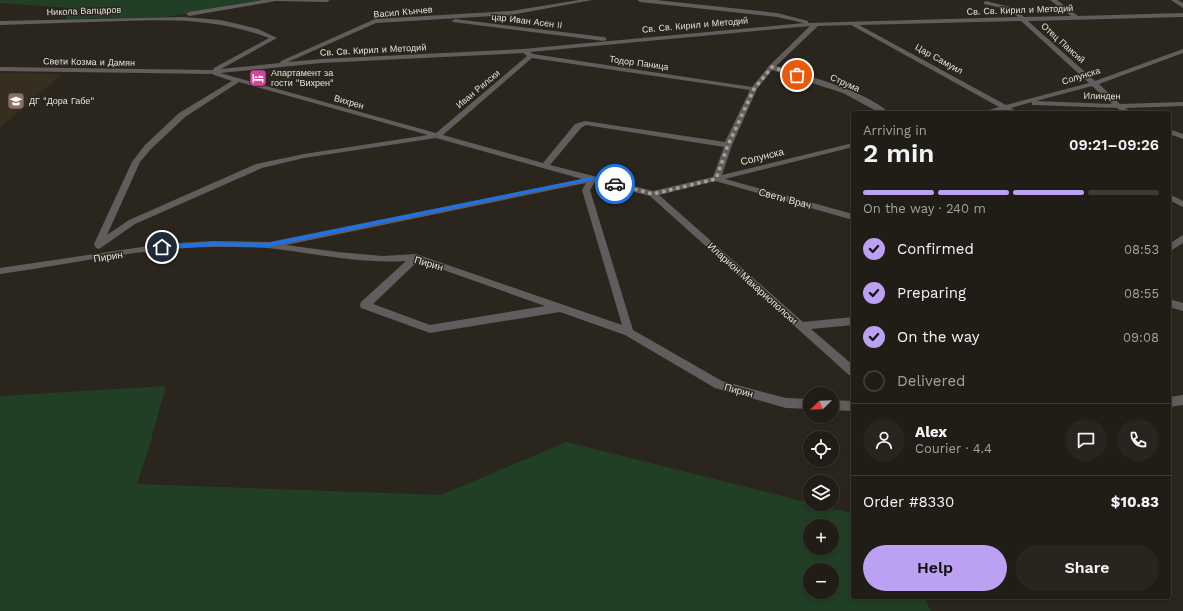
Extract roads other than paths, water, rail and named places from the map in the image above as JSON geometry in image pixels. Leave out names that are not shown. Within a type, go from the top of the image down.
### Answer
[{"type":"street","points":[[168,17],[273,0]]},
{"type":"street","points":[[278,0],[327,0]]},
{"type":"street","name":"Васил Кънчев","points":[[274,66],[375,21],[511,13],[589,0]]},
{"type":"street","points":[[640,0],[777,15],[816,24]]},
{"type":"street","points":[[1053,0],[1077,18]]},
{"type":"street","points":[[1174,0],[1183,6]]},
{"type":"street","name":"Отец Паисий","points":[[986,3],[1012,8],[1124,109]]},
{"type":"street","name":"Св. Св. Кирил и Методий","points":[[211,72],[321,61],[523,51],[816,24],[1183,15]]},
{"type":"street","points":[[168,17],[221,21],[258,30],[274,38],[211,72]]},
{"type":"street","name":"Никола Вапцаров","points":[[1,23],[168,17]]},
{"type":"street","name":"цар Иван Асен II","points":[[428,18],[624,41]]},
{"type":"street","name":"Цар Самуил","points":[[853,23],[1013,111]]},
{"type":"street","points":[[716,179],[728,145],[754,89],[772,67],[816,24]]},
{"type":"street","name":"Тодор Паница","points":[[523,51],[531,56],[754,89]]},
{"type":"street","name":"Солунска","points":[[991,111],[1095,83],[1183,51]]},
{"type":"street","name":"Иван Рилски","points":[[436,136],[531,56]]},
{"type":"street","name":"Струма","points":[[772,67],[822,83],[855,97],[881,111]]},
{"type":"street","name":"Свети Козма и Дамян","points":[[0,69],[211,72]]},
{"type":"street","name":"Вихрен","points":[[211,72],[544,166],[653,194]]},
{"type":"street","points":[[91,258],[99,246],[136,162],[148,147],[182,115],[238,80]]},
{"type":"street","name":"Илинден","points":[[1021,103],[1124,109],[1183,104]]},
{"type":"street","points":[[544,166],[578,126],[584,123],[728,145]]},
{"type":"street","points":[[1171,132],[1183,137]]},
{"type":"street","points":[[99,246],[132,222],[259,166],[304,156],[436,136]]},
{"type":"street","name":"Солунска","points":[[653,194],[851,145]]},
{"type":"street","points":[[267,245],[592,179]]},
{"type":"street","points":[[592,179],[586,190],[629,332]]},
{"type":"street","name":"Свети Врач","points":[[716,179],[851,216]]},
{"type":"street","name":"Иларион Макариополски","points":[[653,194],[851,370]]},
{"type":"street","points":[[1171,198],[1183,204]]},
{"type":"street","points":[[1171,247],[1183,238]]},
{"type":"street","name":"Пирин","points":[[0,271],[162,247],[213,244],[267,245],[338,255],[383,259],[416,257],[629,332],[719,385],[786,403],[803,404]]},
{"type":"street","points":[[416,257],[365,305],[430,329],[560,308]]},
{"type":"street","points":[[1171,304],[1183,307]]},
{"type":"street","points":[[801,326],[851,321]]},
{"type":"street","points":[[1171,402],[1183,400]]},
{"type":"street","points":[[839,405],[851,406]]},
{"type":"place","name":"Апартамент за гости \"Вихрен\"","points":[[258,78]]},
{"type":"place","name":"ДГ \"Дора Габе\"","points":[[16,101]]}]
